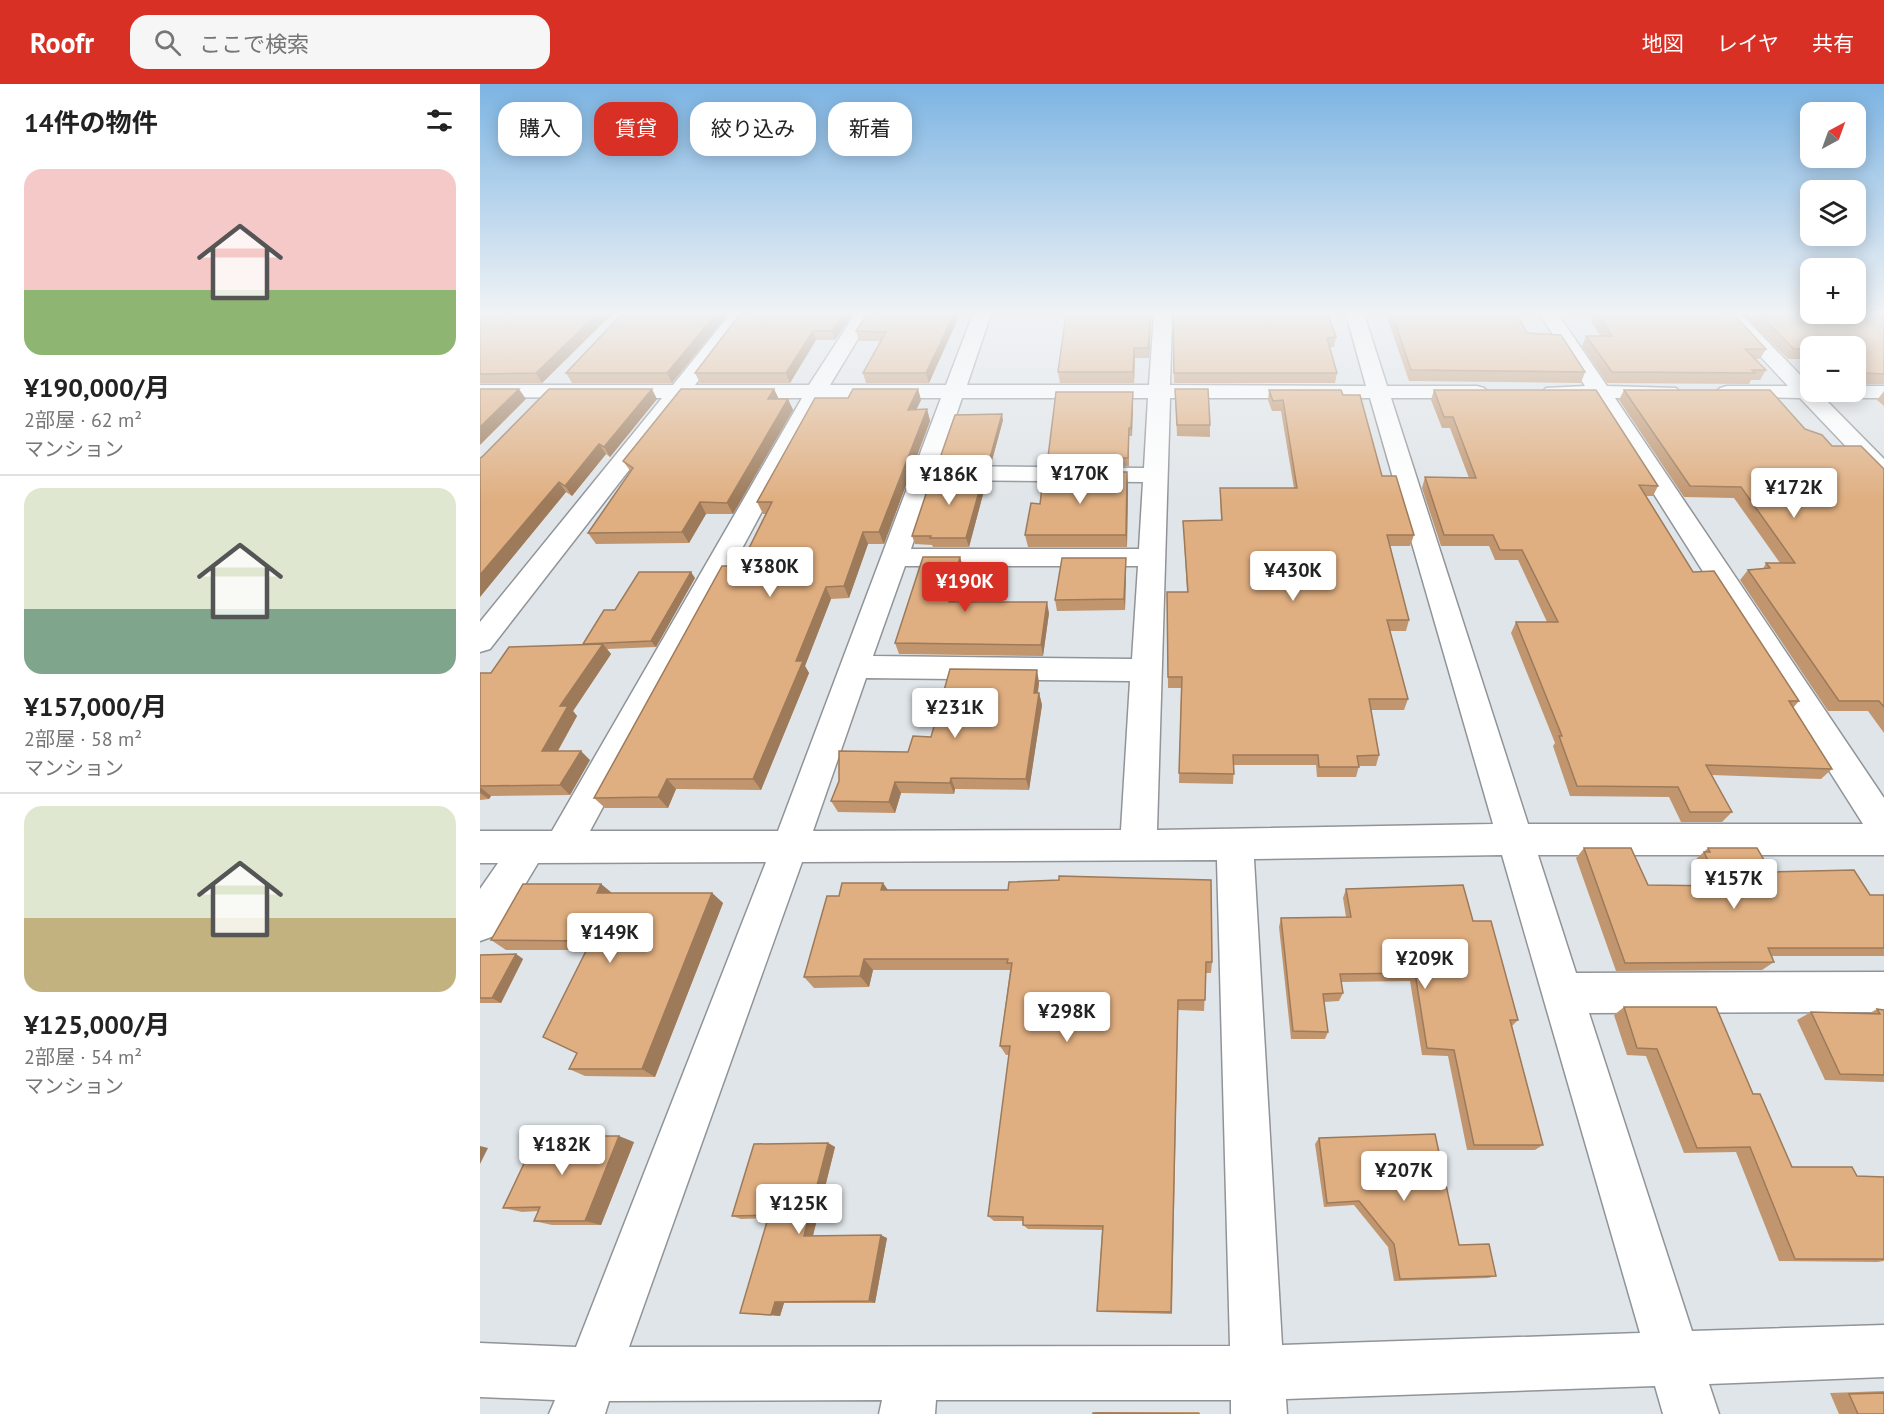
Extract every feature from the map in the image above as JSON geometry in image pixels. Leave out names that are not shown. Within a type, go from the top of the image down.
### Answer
[{"type":"street","points":[[525,415],[564,376]]},
{"type":"street","points":[[480,642],[691,376]]},
{"type":"street","points":[[480,923],[545,848],[825,376]]},
{"type":"street","points":[[585,1394],[790,846],[960,376]]},
{"type":"street","points":[[1138,846],[1160,376]]},
{"type":"street","points":[[1373,376],[1691,1414]]},
{"type":"street","points":[[1589,376],[1884,827]]},
{"type":"street","points":[[480,392],[1494,392]]},
{"type":"street","points":[[1529,392],[1800,392]]},
{"type":"street","points":[[1866,392],[1884,392]]},
{"type":"street","points":[[1815,402],[1884,473]]},
{"type":"street","points":[[924,473],[1155,474]]},
{"type":"street","points":[[894,557],[1152,558]]},
{"type":"street","points":[[854,667],[1146,670]]},
{"type":"street","points":[[480,847],[1138,846],[1516,839],[1884,840]]},
{"type":"street","points":[[1235,845],[1258,1394]]},
{"type":"street","points":[[1563,993],[1884,992]]},
{"type":"street","points":[[480,1370],[585,1394],[1258,1394],[1674,1359],[1884,1351]]},
{"type":"building","points":[[480,389],[519,389],[480,427]]},
{"type":"building","points":[[549,389],[652,389],[604,447],[599,444],[565,486],[559,482],[480,575],[480,458]]},
{"type":"building","points":[[681,389],[774,389],[768,399],[788,399],[727,503],[700,502],[682,532],[588,533],[633,468],[623,461]]},
{"type":"building","points":[[853,389],[918,389],[908,410],[927,409],[879,532],[863,532],[844,586],[826,587],[796,661],[803,661],[753,779],[667,779],[658,797],[594,798],[722,566],[740,566],[772,502],[757,502],[815,398],[848,398]]},
{"type":"building","points":[[1175,389],[1208,389],[1210,425],[1177,425]]},
{"type":"building","points":[[1269,390],[1341,390],[1343,395],[1360,395],[1382,476],[1396,476],[1414,535],[1387,535],[1409,620],[1387,620],[1408,699],[1369,699],[1379,755],[1357,756],[1359,767],[1319,767],[1318,755],[1233,755],[1234,774],[1179,773],[1182,677],[1168,677],[1167,592],[1188,592],[1183,521],[1222,520],[1220,488],[1297,488],[1283,400],[1273,401]]},
{"type":"building","points":[[1434,390],[1596,390],[1658,486],[1639,485],[1693,572],[1714,571],[1799,701],[1789,701],[1832,769],[1706,765],[1732,812],[1690,812],[1678,787],[1577,786],[1559,736],[1562,736],[1516,622],[1558,622],[1522,550],[1500,550],[1493,535],[1444,535],[1425,477],[1476,478],[1453,417],[1444,417]]},
{"type":"building","points":[[1624,390],[1770,390],[1805,429],[1822,435],[1832,446],[1861,446],[1884,469],[1884,707],[1879,701],[1839,701],[1748,570],[1770,568],[1766,563],[1795,563],[1741,487],[1690,486]]},
{"type":"building","points":[[1056,392],[1133,392],[1128,458],[1048,457]]},
{"type":"building","points":[[1002,414],[990,458],[940,458],[955,415]]},
{"type":"building","points":[[1044,471],[1127,472],[1126,535],[1025,535],[1031,503],[1040,504]]},
{"type":"building","points":[[933,473],[984,474],[966,538],[912,536]]},
{"type":"building","points":[[923,557],[960,557],[949,602],[1047,602],[1041,645],[895,643]]},
{"type":"building","points":[[1062,558],[1126,558],[1124,599],[1055,600]]},
{"type":"building","points":[[639,572],[691,572],[651,641],[583,644],[604,610],[615,610]]},
{"type":"building","points":[[603,644],[560,706],[568,706],[542,751],[581,751],[560,785],[480,786],[480,673],[491,673],[509,647]]},
{"type":"building","points":[[950,669],[1037,670],[1034,693],[1039,693],[1026,779],[951,778],[950,783],[895,782],[889,802],[831,801],[839,781],[839,751],[908,752],[913,736],[931,737]]},
{"type":"building","points":[[1584,848],[1631,848],[1648,885],[1720,886],[1704,852],[1710,852],[1708,848],[1757,848],[1771,872],[1854,870],[1870,895],[1884,895],[1884,948],[1768,948],[1774,962],[1625,963]]},
{"type":"building","points":[[1059,876],[1211,880],[1212,962],[1206,962],[1205,1000],[1178,1000],[1171,1312],[1097,1311],[1103,1226],[1023,1225],[1023,1217],[988,1216],[1010,1046],[1000,1046],[1012,963],[1007,963],[1008,959],[864,959],[860,976],[804,977],[827,896],[839,896],[842,883],[883,883],[881,890],[1008,890],[1009,882],[1059,880]]},
{"type":"building","points":[[523,884],[601,884],[597,893],[712,893],[642,1069],[569,1069],[577,1053],[543,1037],[591,941],[491,940]]},
{"type":"building","points":[[1463,885],[1473,921],[1491,921],[1518,1020],[1510,1020],[1543,1145],[1474,1145],[1454,1050],[1427,1048],[1415,973],[1340,974],[1343,993],[1323,994],[1328,1032],[1293,1031],[1281,918],[1351,917],[1346,889]]},
{"type":"building","points":[[516,954],[492,998],[480,998],[480,955]]},
{"type":"building","points":[[1624,1007],[1716,1007],[1753,1094],[1760,1094],[1792,1167],[1852,1167],[1857,1176],[1884,1177],[1884,1259],[1795,1259],[1750,1147],[1697,1148],[1657,1049],[1637,1048]]},
{"type":"building","points":[[1877,1009],[1884,1010],[1884,1075],[1840,1074],[1811,1012],[1880,1014]]},
{"type":"building","points":[[1435,1134],[1459,1245],[1489,1244],[1496,1276],[1400,1279],[1394,1244],[1359,1201],[1327,1203],[1319,1138]]},
{"type":"building","points":[[537,1136],[619,1136],[585,1221],[534,1221],[540,1207],[503,1208]]},
{"type":"building","points":[[828,1143],[804,1236],[881,1235],[869,1301],[775,1302],[771,1315],[740,1313],[769,1215],[732,1216],[754,1144]]},
{"type":"building","points":[[1884,1393],[1884,1414],[1858,1414],[1849,1394]]},
{"type":"building","points":[[1093,1413],[1200,1414],[1093,1414]]}]
